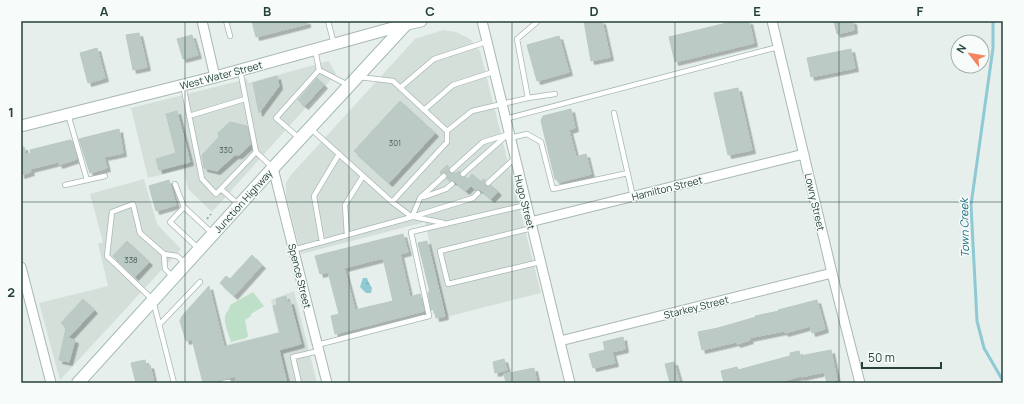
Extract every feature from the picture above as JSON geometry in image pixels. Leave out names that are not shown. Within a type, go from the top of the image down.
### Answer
[{"type":"main road","name":"Junction Highway","points":[[78,383],[408,22]]},
{"type":"street","points":[[202,21],[215,77]]},
{"type":"street","name":"West Water Street","points":[[21,126],[215,77],[408,22],[421,21]]},
{"type":"street","name":"Hugo Street","points":[[482,21],[501,105],[570,383]]},
{"type":"street","name":"Lowry Street","points":[[772,21],[832,273],[860,383]]},
{"type":"street","name":"Hamilton Street","points":[[531,225],[804,154]]},
{"type":"street","name":"Spence Street","points":[[273,168],[327,383]]},
{"type":"street","points":[[21,267],[25,297],[51,383]]},
{"type":"street","name":"Starkey Street","points":[[560,341],[832,273]]},
{"type":"lane","points":[[226,21],[230,36]]},
{"type":"lane","points":[[330,21],[334,44]]},
{"type":"lane","points":[[528,98],[517,39],[537,21]]},
{"type":"lane","points":[[400,88],[434,59],[486,42]]},
{"type":"lane","points":[[505,119],[778,47]]},
{"type":"lane","points":[[315,49],[319,70]]},
{"type":"lane","points":[[240,70],[256,152],[273,168]]},
{"type":"lane","points":[[319,70],[349,86]]},
{"type":"lane","points":[[300,139],[276,118],[319,70]]},
{"type":"lane","points":[[424,110],[453,85],[494,72]]},
{"type":"lane","points":[[358,77],[393,81],[447,131],[447,142],[392,202]]},
{"type":"lane","points":[[183,85],[202,179],[216,194],[256,152]]},
{"type":"lane","points":[[447,131],[472,111],[528,98],[555,94]]},
{"type":"lane","points":[[189,116],[245,99]]},
{"type":"lane","points":[[614,113],[634,197]]},
{"type":"lane","points":[[68,114],[87,180]]},
{"type":"lane","points":[[310,128],[392,202],[412,217],[447,224]]},
{"type":"lane","points":[[452,170],[483,142],[509,136],[527,134],[541,142],[553,189],[628,173]]},
{"type":"lane","points":[[463,174],[509,136]]},
{"type":"lane","points":[[322,242],[314,196],[339,154]]},
{"type":"lane","points":[[488,183],[515,158]]},
{"type":"lane","points":[[65,186],[105,176]]},
{"type":"lane","points":[[347,235],[345,205],[363,176]]},
{"type":"lane","points":[[412,217],[420,198],[444,176]]},
{"type":"lane","points":[[175,184],[184,207],[213,234]]},
{"type":"lane","points":[[420,198],[446,189],[452,184]]},
{"type":"lane","points":[[221,188],[239,206]]},
{"type":"lane","points":[[294,250],[412,217],[473,198],[478,193]]},
{"type":"lane","points":[[174,383],[153,300],[107,256],[112,212],[133,204],[140,233],[164,254],[177,256],[186,264]]},
{"type":"lane","points":[[299,383],[293,357],[318,348],[429,316],[411,232],[526,205]]},
{"type":"lane","points":[[184,207],[170,222],[199,249]]},
{"type":"lane","points":[[531,225],[440,251],[448,284],[540,262]]},
{"type":"lane","points":[[164,254],[165,269],[174,278]]},
{"type":"lane","points":[[160,325],[200,282]]},
{"type":"lane","points":[[223,383],[229,383]]},
{"type":"shaded area","points":[[443,30],[456,32],[470,39],[480,51],[541,293],[446,317],[425,222],[301,254],[286,196],[286,183],[290,176],[415,39]]},
{"type":"shaded area","points":[[329,61],[336,74],[212,212],[188,189],[184,169],[148,178],[131,108],[247,79],[248,83]]},
{"type":"shaded area","points":[[144,179],[157,224],[181,249],[60,380],[39,303],[108,286],[98,244],[103,242],[90,194]]},
{"type":"shaded area","points":[[294,291],[317,383],[236,383],[226,345],[278,332],[271,300]]},
{"type":"green space","points":[[253,292],[264,306],[251,314],[251,316],[245,320],[248,336],[246,338],[231,342],[225,323],[226,314],[230,305]]},
{"type":"water","points":[[363,278],[367,278],[372,288],[371,293],[366,293],[360,287]]},
{"type":"building","points":[[252,21],[307,21],[307,24],[256,37]]},
{"type":"building","points":[[584,21],[602,21],[610,57],[591,61]]},
{"type":"building","points":[[735,21],[749,21],[754,43],[675,62],[669,37]]},
{"type":"building","points":[[834,21],[853,21],[854,30],[837,34]]},
{"type":"building","points":[[139,33],[147,67],[133,70],[126,35]]},
{"type":"building","points":[[192,35],[198,55],[183,59],[177,39]]},
{"type":"building","points":[[559,36],[569,72],[537,81],[527,45]]},
{"type":"building","points":[[97,48],[105,78],[88,83],[80,53]]},
{"type":"building","points":[[851,49],[855,68],[811,77],[807,58]]},
{"type":"building","points":[[277,76],[279,86],[259,113],[253,83]]},
{"type":"building","points":[[317,78],[324,85],[305,106],[298,100]]},
{"type":"building","points":[[738,88],[752,150],[728,155],[714,93]]},
{"type":"building","points":[[400,101],[435,133],[389,183],[354,151]]},
{"type":"building","points":[[571,109],[575,128],[569,130],[576,157],[586,154],[591,174],[560,182],[555,179],[541,121],[543,116]]},
{"type":"building","points":[[177,111],[190,162],[159,170],[156,159],[176,153],[166,114]]},
{"type":"building","points":[[230,122],[247,126],[251,144],[239,155],[235,155],[217,171],[204,168],[202,155],[219,137],[218,133]]},
{"type":"building","points":[[119,129],[123,153],[104,157],[107,168],[90,173],[79,139]]},
{"type":"building","points":[[70,140],[72,141],[77,159],[59,165],[58,162],[30,169],[31,172],[21,175],[21,147],[24,147],[26,155],[31,153],[30,150]]},
{"type":"building","points":[[447,165],[450,173],[456,173],[459,171],[460,177],[466,177],[468,179],[472,174],[481,182],[483,179],[485,180],[484,183],[486,186],[488,187],[491,185],[498,192],[491,199],[479,189],[475,190],[471,186],[466,191],[454,181],[449,181],[446,173],[444,172],[441,174],[440,172]]},
{"type":"building","points":[[169,180],[176,205],[156,211],[149,186]]},
{"type":"building","points":[[403,234],[408,252],[400,254],[410,297],[420,294],[424,311],[335,334],[331,316],[339,314],[328,272],[320,274],[315,256]],"holes":[[[383,258],[393,301],[355,310],[344,268]]]},
{"type":"building","points":[[127,241],[149,262],[135,277],[113,256]]},
{"type":"building","points":[[427,241],[445,316],[436,318],[434,309],[431,310],[428,292],[430,292],[418,243]]},
{"type":"building","points":[[252,255],[262,265],[234,296],[220,283],[226,276],[230,279]]},
{"type":"building","points":[[209,286],[224,347],[280,333],[273,306],[277,305],[276,299],[286,296],[287,302],[290,301],[301,344],[279,350],[287,383],[237,383],[235,376],[209,383],[203,383],[192,339],[186,341],[180,321],[182,316]]},
{"type":"building","points":[[83,299],[94,310],[68,338],[75,340],[69,362],[59,360],[66,328],[61,323]]},
{"type":"building","points":[[817,300],[825,329],[812,333],[810,326],[785,333],[784,331],[749,338],[750,340],[737,344],[736,342],[702,350],[698,332],[718,328],[756,317],[755,316]]},
{"type":"building","points":[[623,337],[625,349],[612,352],[615,363],[593,368],[589,354],[605,350],[603,342]]},
{"type":"building","points":[[831,350],[837,380],[827,382],[824,372],[775,383],[724,383],[721,371],[737,367],[738,370],[790,356],[790,353],[799,351],[800,356]]},
{"type":"building","points":[[504,359],[507,370],[495,373],[493,362]]},
{"type":"building","points":[[145,360],[146,366],[150,365],[154,383],[136,383],[131,363]]},
{"type":"building","points":[[674,362],[680,383],[670,383],[665,364]]},
{"type":"building","points":[[534,368],[537,383],[506,383],[504,374]]},
{"type":"waterway","name":"Town Creek","points":[[993,21],[993,48],[971,205],[977,321],[984,348],[1003,381]]}]
